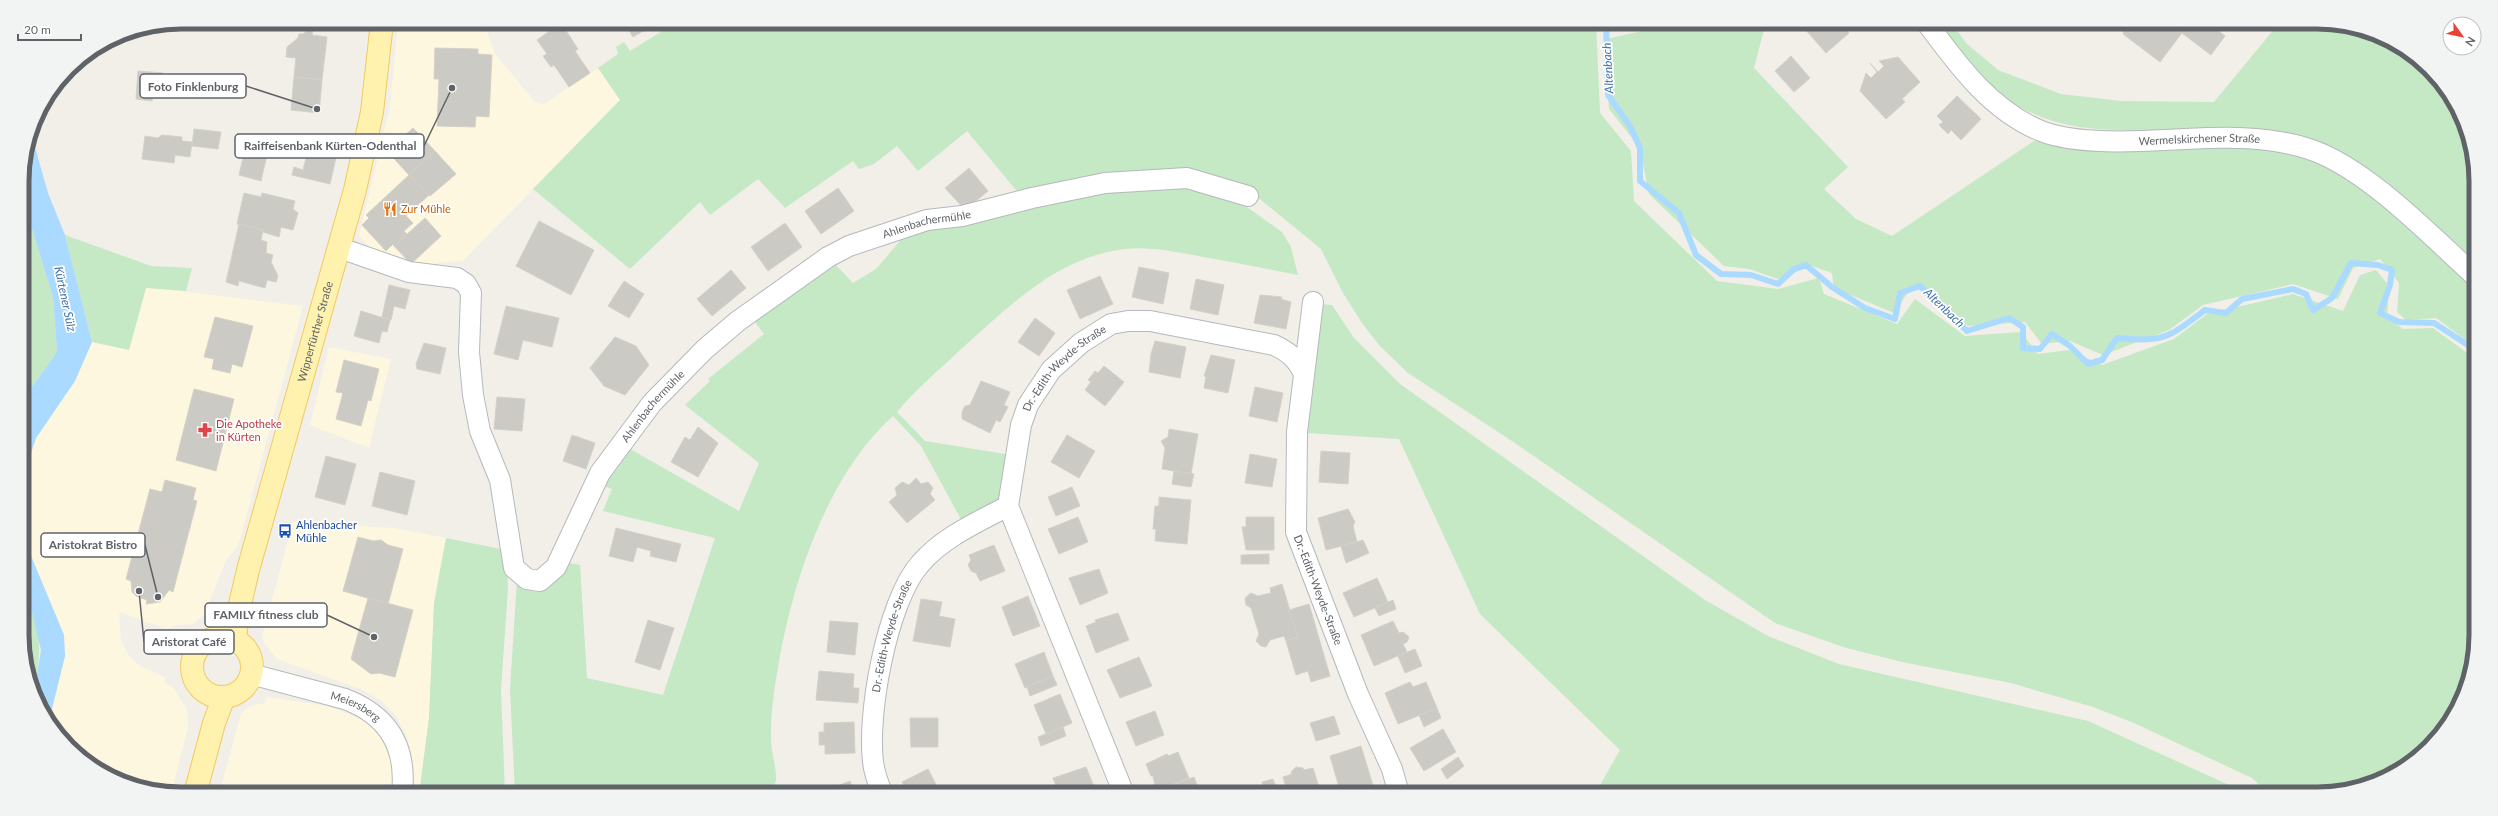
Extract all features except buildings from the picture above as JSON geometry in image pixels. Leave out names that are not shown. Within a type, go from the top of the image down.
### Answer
[{"type":"main road","name":"Wipperfürther Straße","points":[[235,639],[238,613],[248,570],[340,248],[372,112],[381,29]]},
{"type":"main road","points":[[223,637],[235,639],[246,648],[250,656],[251,674],[244,687],[232,695],[224,697],[209,694],[199,686],[193,676],[193,660],[200,645],[207,640],[223,637]]},
{"type":"main road","points":[[197,787],[214,723],[224,697]]},
{"type":"street","name":"Wermelskirchener Straße","points":[[1931,29],[1960,67],[1982,92],[2002,108],[2042,131],[2073,138],[2137,142],[2250,138],[2281,141],[2310,149],[2334,159],[2357,173],[2469,271]]},
{"type":"street","name":"Ahlenbachermühle","points":[[340,248],[408,272],[439,274],[457,278],[466,284],[471,293],[469,352],[480,431],[500,480],[514,568],[527,579],[540,581],[556,567],[600,473],[652,403],[705,349],[738,320],[828,257],[849,246],[927,220],[962,216],[1032,198],[1105,183],[1187,178],[1248,196]]},
{"type":"street","name":"Dr.-Edith-Weyde-Straße","points":[[1313,302],[1297,432],[1296,532],[1358,694],[1392,769],[1397,787]]},
{"type":"street","name":"Dr.-Edith-Weyde-Straße","points":[[881,787],[874,768],[874,707],[885,651],[900,597],[920,564],[940,546],[962,530],[1008,506],[1018,439],[1028,405],[1039,386],[1069,353],[1095,332],[1111,324],[1128,321],[1150,322],[1274,345],[1288,352],[1298,361],[1304,374]]},
{"type":"street","points":[[1008,506],[1121,787]]},
{"type":"street","name":"Meiersberg","points":[[251,674],[345,699],[360,705],[374,714],[393,734],[401,755],[404,780],[403,787]]},
{"type":"shaded area","points":[[397,29],[491,29],[487,32],[495,54],[535,102],[544,104],[598,68],[620,100],[464,260],[412,266],[372,249],[359,236],[390,107]]},
{"type":"shaded area","points":[[146,287],[303,306],[238,546],[226,560],[204,615],[193,624],[177,625],[167,629],[119,612],[121,641],[129,656],[140,666],[166,678],[164,682],[174,688],[187,710],[188,728],[173,787],[141,782],[105,767],[88,756],[73,743],[60,728],[51,714],[65,656],[64,635],[29,551],[29,459],[36,438],[75,381],[92,342],[129,350]]},
{"type":"shaded area","points":[[329,347],[391,359],[369,448],[310,425]]},
{"type":"shaded area","points":[[293,522],[394,528],[446,538],[434,603],[429,718],[420,787],[414,787],[413,761],[407,737],[396,716],[381,700],[361,689],[277,659],[264,643],[262,636]]},
{"type":"shaded area","points":[[267,697],[327,706],[367,721],[378,730],[386,742],[392,769],[392,787],[221,787],[241,714],[250,706],[265,703]]},
{"type":"green space","points":[[666,29],[1596,29],[1600,113],[1631,151],[1634,201],[1717,281],[1778,289],[1819,278],[1824,294],[1897,324],[1915,299],[1965,336],[2021,332],[2038,354],[2069,350],[2102,365],[2174,339],[2207,314],[2293,294],[2343,311],[2360,275],[2376,270],[2389,286],[2387,317],[2403,329],[2433,328],[2469,354],[2469,645],[2461,684],[2449,711],[2438,728],[2425,743],[2410,756],[2393,767],[2366,779],[2337,786],[2262,787],[2252,778],[2134,723],[2093,707],[2011,683],[1902,662],[1843,647],[1775,623],[1515,443],[1408,373],[1379,345],[1362,323],[1343,293],[1321,249],[1250,191],[1188,172],[1021,196],[967,131],[918,171],[897,146],[874,164],[859,169],[853,161],[785,208],[758,179],[710,215],[700,202],[630,269],[533,189],[620,100],[598,68],[618,54],[616,47],[624,42],[630,51]]},
{"type":"green space","points":[[1651,29],[1764,29],[1754,68],[1848,167],[1824,189],[1856,219],[1892,236],[2034,141],[2132,151],[2213,147],[2275,150],[2305,157],[2327,165],[2364,190],[2469,282],[2469,342],[2436,318],[2406,320],[2397,312],[2399,283],[2380,259],[2353,268],[2338,299],[2293,284],[2203,305],[2169,330],[2103,355],[2070,341],[2042,344],[2025,322],[1968,326],[1913,285],[1894,313],[1834,288],[1832,273],[1812,266],[1778,279],[1749,269],[1724,266],[1649,194],[1640,148],[1609,109],[1606,39]]},
{"type":"green space","points":[[1946,29],[1956,29],[1966,43],[1998,70],[2061,94],[2121,101],[2214,102],[2274,29],[2327,29],[2366,37],[2393,49],[2410,60],[2425,73],[2438,88],[2449,105],[2461,132],[2468,161],[2469,258],[2377,177],[2356,162],[2335,150],[2314,141],[2271,131],[2225,128],[2134,130],[2090,128],[2047,119],[2008,99],[1972,66]]},
{"type":"green space","points":[[1185,185],[1237,200],[1282,232],[1291,247],[1298,275],[1167,250],[1136,248],[1101,254],[1078,262],[1035,286],[996,317],[920,388],[897,412],[925,441],[1005,454],[1004,491],[999,502],[963,523],[921,446],[893,416],[867,444],[844,477],[824,513],[808,552],[795,593],[777,673],[772,711],[771,741],[776,777],[773,787],[515,787],[510,689],[517,580],[564,562],[580,565],[587,678],[663,695],[715,538],[603,511],[612,489],[598,484],[625,446],[739,511],[759,463],[685,405],[710,381],[708,379],[764,334],[752,318],[833,262],[853,283],[876,269],[905,235],[1136,187]]},
{"type":"green space","points":[[29,220],[53,297],[57,352],[29,391]]},
{"type":"green space","points":[[65,235],[151,266],[192,268],[186,291],[146,288],[129,350],[92,342]]},
{"type":"green space","points":[[1321,304],[1332,305],[1354,338],[1400,384],[1705,600],[1768,636],[1839,664],[2088,721],[2234,787],[1599,787],[1620,750],[1480,614],[1399,439],[1307,433]]},
{"type":"green space","points":[[446,538],[506,550],[508,588],[501,689],[505,787],[420,787],[429,718],[434,603]]},
{"type":"green space","points":[[29,607],[36,622],[38,633],[38,667],[36,681],[29,645]]},
{"type":"water","name":"Kürtener Sülz","points":[[34,143],[48,193],[65,235],[92,342],[75,381],[36,438],[29,459],[29,391],[57,352],[53,297],[29,220],[29,171]]},
{"type":"water","points":[[29,551],[64,635],[65,656],[51,714],[36,681],[41,650],[32,612],[29,606]]},
{"type":"waterway","name":"Altenbach","points":[[1606,29],[1608,95],[1630,126],[1640,148],[1640,181],[1679,213],[1696,255],[1721,274],[1751,275],[1778,284],[1794,269],[1806,265],[1832,287],[1865,308],[1895,319],[1900,293],[1920,286],[1967,331],[2009,318],[2023,327],[2023,348],[2040,349],[2052,334],[2070,346],[2088,364],[2102,360],[2117,338],[2146,340],[2165,336],[2174,332],[2205,310],[2226,313],[2242,299],[2293,289],[2306,294],[2313,310],[2332,298],[2351,263],[2378,265],[2392,270],[2390,285],[2380,313],[2399,322],[2434,323],[2469,346]]},
{"type":"place","name":"Raiffeisenbank Kürten-Odenthal","points":[[452,88]]},
{"type":"place","name":"Foto Finklenburg","points":[[317,109]]},
{"type":"place","name":"Zur Mühle","points":[[390,209]]},
{"type":"place","name":"Die Apotheke in Kürten","points":[[205,430]]},
{"type":"place","name":"Ahlenbacher Mühle","points":[[285,531]]},
{"type":"place","name":"Aristorat Café","points":[[139,591]]},
{"type":"place","name":"Aristokrat Bistro","points":[[158,597]]},
{"type":"place","name":"FAMILY fitness club","points":[[374,637]]}]
